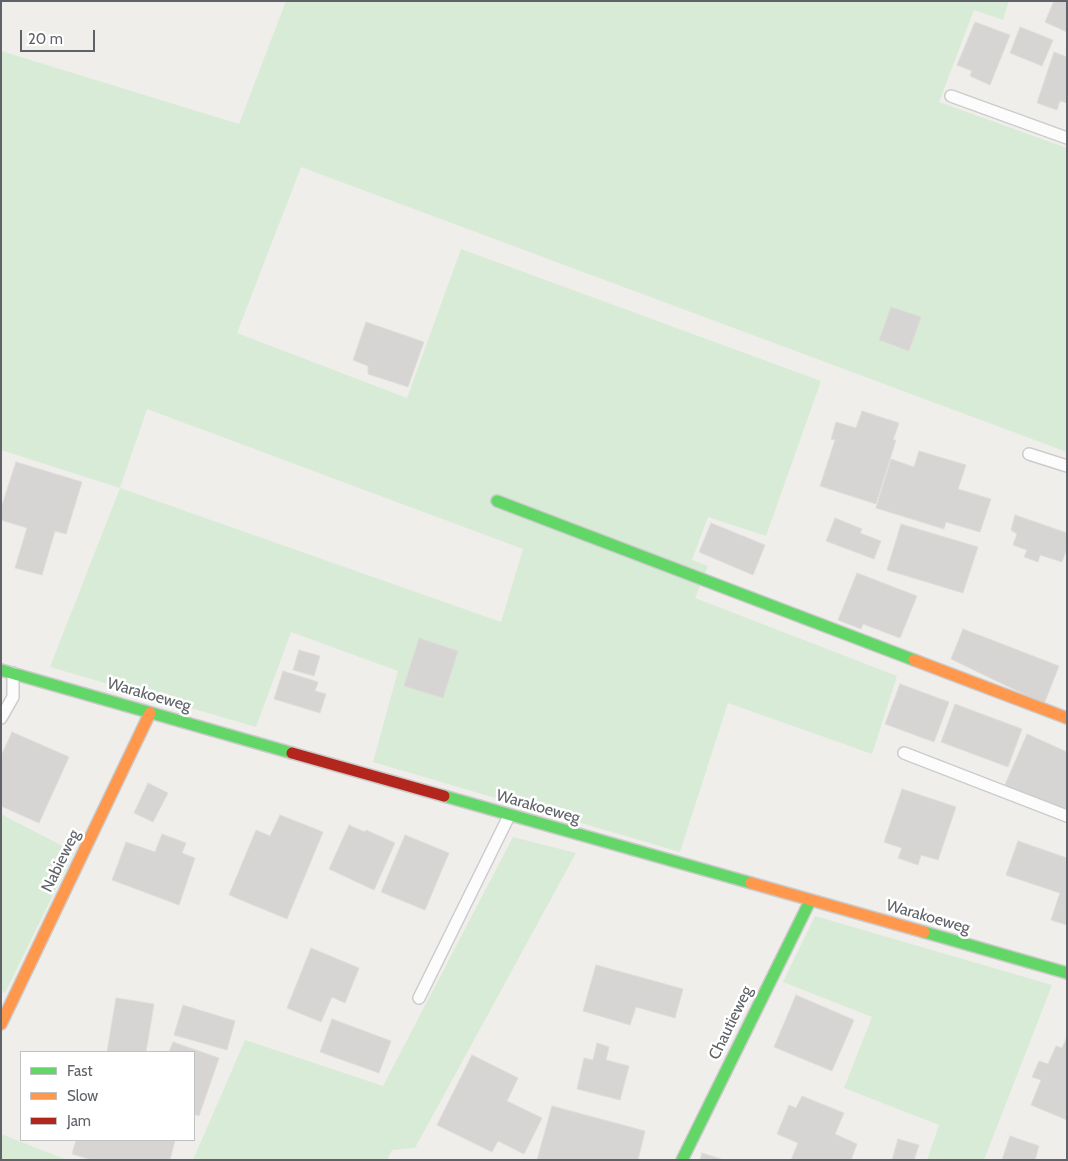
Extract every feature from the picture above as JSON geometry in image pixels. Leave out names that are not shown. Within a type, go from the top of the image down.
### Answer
[{"type":"street","points":[[496,501],[1067,718]]},
{"type":"street","name":"Warakoeweg","points":[[1,670],[509,816],[1067,973]]},
{"type":"street","name":"Nabieweg","points":[[1,1024],[150,713]]},
{"type":"street","name":"Chautieweg","points":[[682,1160],[810,901]]},
{"type":"lane","points":[[951,96],[1067,138]]},
{"type":"lane","points":[[1029,454],[1067,466]]},
{"type":"lane","points":[[1,718],[13,696],[13,674]]},
{"type":"lane","points":[[904,753],[1067,816]]},
{"type":"lane","points":[[419,998],[509,816]]},
{"type":"green space","points":[[286,1],[1009,1],[1003,20],[974,10],[939,102],[1067,148],[1067,452],[301,167],[237,333],[407,398],[461,249],[821,381],[766,536],[708,517],[692,560],[708,566],[695,598],[897,676],[872,754],[728,703],[680,852],[373,762],[398,671],[291,632],[256,727],[50,667],[120,488],[1,450],[1,51],[239,124]],"holes":[[[147,409],[523,549],[501,622],[120,488]]]},
{"type":"green space","points":[[1,814],[74,852],[5,993],[1,991]]},
{"type":"green space","points":[[513,837],[576,853],[415,1148],[392,1150],[387,1160],[193,1160],[245,1040],[383,1086]]},
{"type":"green space","points":[[815,916],[1052,985],[984,1160],[927,1160],[939,1125],[844,1088],[872,1017],[783,982]]},
{"type":"green space","points":[[1,1134],[67,1160],[1,1160]]},
{"type":"building","points":[[1054,1],[1067,1],[1067,32],[1045,22]]},
{"type":"building","points":[[975,22],[1010,35],[990,85],[970,76],[972,71],[957,65]]},
{"type":"building","points":[[1020,27],[1053,40],[1042,66],[1010,53]]},
{"type":"building","points":[[1054,52],[1067,57],[1067,103],[1060,101],[1057,110],[1037,103]]},
{"type":"building","points":[[891,307],[921,317],[909,351],[879,340]]},
{"type":"building","points":[[366,322],[424,342],[408,387],[368,374],[368,366],[353,360]]},
{"type":"building","points":[[862,411],[899,423],[893,440],[896,440],[876,504],[820,486],[835,440],[831,439],[836,422],[856,428]]},
{"type":"building","points":[[919,451],[966,465],[958,489],[991,499],[980,532],[946,522],[944,529],[876,508],[891,459],[914,467]]},
{"type":"building","points":[[16,462],[82,482],[66,534],[55,531],[42,575],[15,568],[27,528],[1,520],[1,508]]},
{"type":"building","points":[[1015,515],[1067,533],[1067,548],[1062,562],[1040,555],[1038,562],[1024,557],[1027,550],[1013,545],[1017,534],[1011,530]]},
{"type":"building","points":[[835,518],[862,529],[860,533],[881,541],[874,559],[826,541]]},
{"type":"building","points":[[711,523],[765,545],[753,575],[699,552]]},
{"type":"building","points":[[901,524],[978,547],[963,593],[887,570]]},
{"type":"building","points":[[857,573],[917,596],[900,638],[863,624],[861,629],[838,620]]},
{"type":"building","points":[[963,629],[1059,666],[1044,704],[951,659]]},
{"type":"building","points":[[419,638],[458,651],[443,698],[404,686]]},
{"type":"building","points":[[299,650],[320,656],[314,676],[293,670]]},
{"type":"building","points":[[283,671],[318,682],[315,691],[326,694],[320,713],[274,699]]},
{"type":"building","points":[[900,684],[949,702],[934,742],[885,724]]},
{"type":"building","points":[[955,704],[1022,729],[1008,767],[941,742]]},
{"type":"building","points":[[12,732],[69,757],[39,823],[1,806],[1,756]]},
{"type":"building","points":[[1027,734],[1067,752],[1067,815],[1004,787]]},
{"type":"building","points":[[148,783],[168,793],[153,822],[134,813]]},
{"type":"building","points":[[902,789],[956,807],[938,860],[921,855],[918,865],[898,858],[902,848],[884,842]]},
{"type":"building","points":[[280,815],[323,832],[287,919],[229,895],[256,830],[270,836]]},
{"type":"building","points":[[349,825],[365,832],[366,830],[395,843],[374,890],[329,869]]},
{"type":"building","points":[[162,834],[186,843],[182,853],[195,858],[179,905],[112,880],[126,842],[155,852]]},
{"type":"building","points":[[405,835],[449,853],[425,910],[381,892]]},
{"type":"building","points":[[1018,841],[1067,858],[1067,925],[1051,920],[1060,893],[1006,875]]},
{"type":"building","points":[[311,948],[359,968],[345,1003],[332,997],[321,1022],[287,1008]]},
{"type":"building","points":[[596,965],[683,989],[675,1018],[636,1007],[630,1025],[583,1011]]},
{"type":"building","points":[[796,995],[854,1020],[832,1071],[774,1047]]},
{"type":"building","points":[[116,998],[154,1004],[146,1051],[107,1051]]},
{"type":"building","points":[[183,1005],[235,1021],[227,1050],[174,1035]]},
{"type":"building","points":[[332,1019],[391,1041],[379,1073],[320,1052]]},
{"type":"building","points":[[1067,1037],[1067,1120],[1031,1105],[1041,1080],[1032,1077],[1039,1061],[1048,1064],[1056,1046],[1062,1048]]},
{"type":"building","points":[[173,1042],[219,1058],[199,1116],[195,1114],[195,1051],[169,1051]]},
{"type":"building","points":[[597,1043],[609,1047],[606,1060],[629,1066],[620,1100],[577,1089],[584,1058],[593,1060]]},
{"type":"building","points":[[472,1055],[518,1078],[507,1101],[542,1118],[524,1154],[498,1141],[492,1152],[437,1125]]},
{"type":"building","points":[[802,1096],[844,1113],[835,1134],[857,1144],[851,1160],[791,1160],[798,1143],[777,1134],[789,1105],[796,1108]]},
{"type":"building","points":[[552,1106],[645,1131],[638,1160],[537,1160]]},
{"type":"building","points":[[1010,1136],[1039,1146],[1035,1160],[1002,1160]]},
{"type":"building","points":[[898,1139],[919,1145],[914,1160],[892,1160]]},
{"type":"building","points":[[76,1141],[175,1141],[170,1160],[92,1160],[72,1154]]},
{"type":"building","points":[[702,1153],[724,1160],[700,1160]]},
{"type":"traffic: fast","points":[[497,501],[914,660]]},
{"type":"traffic: fast","points":[[1,670],[292,753]]},
{"type":"traffic: fast","points":[[444,796],[751,883]]},
{"type":"traffic: fast","points":[[682,1160],[810,901]]},
{"type":"traffic: fast","points":[[924,932],[1067,973]]},
{"type":"traffic: slow","points":[[914,660],[1067,718]]},
{"type":"traffic: slow","points":[[1,1024],[150,713]]},
{"type":"traffic: slow","points":[[751,883],[924,932]]},
{"type":"traffic: jam","points":[[292,753],[444,796]]}]
